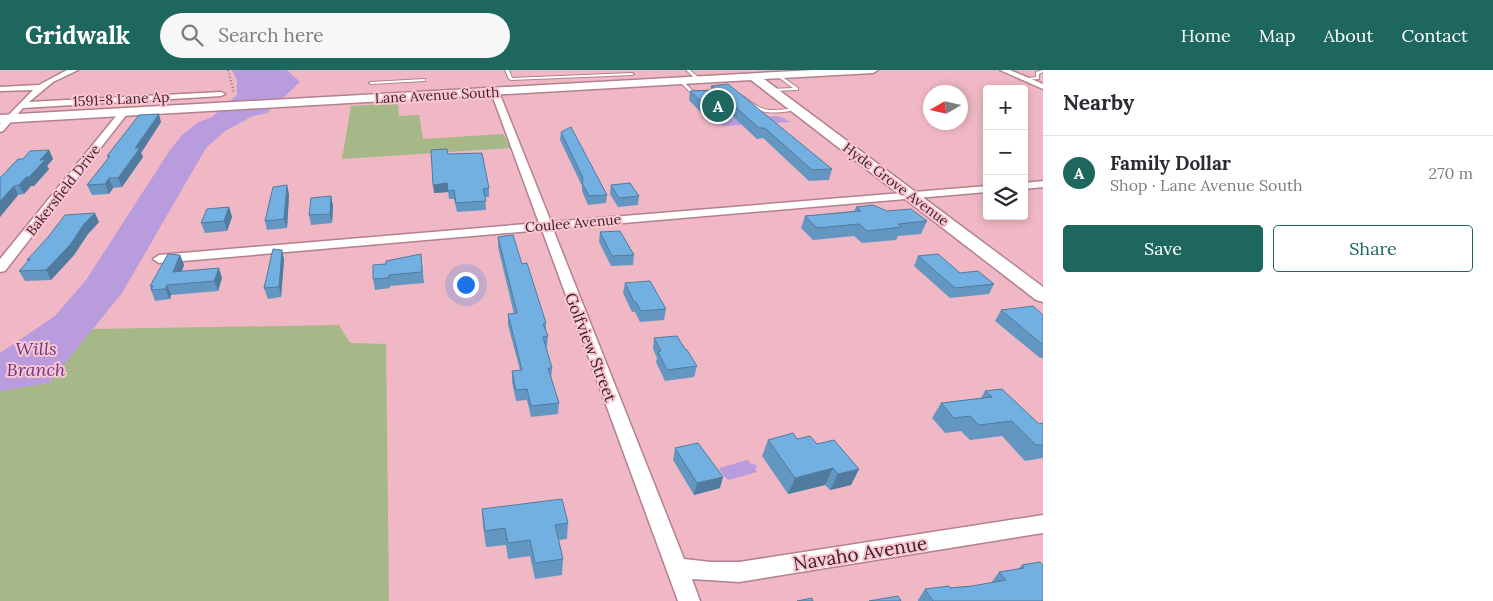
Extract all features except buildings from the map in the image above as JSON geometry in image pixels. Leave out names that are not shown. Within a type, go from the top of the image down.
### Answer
[{"type":"main road","name":"Lane Avenue South","points":[[6,119],[297,102],[401,89],[494,92],[699,80],[754,73],[807,74],[873,70]]},
{"type":"main road","name":"Hyde Grove Avenue","points":[[754,73],[771,90],[1043,296]]},
{"type":"street","points":[[0,129],[6,119],[55,76],[74,70]]},
{"type":"street","points":[[1004,70],[1043,88]]},
{"type":"street","points":[[0,89],[42,87]]},
{"type":"street","name":"Golfview Street","points":[[494,92],[689,601]]},
{"type":"street","name":"1591-8 Lane Ap","points":[[22,105],[221,94]]},
{"type":"street","name":"Bakersfield Drive","points":[[0,268],[124,112]]},
{"type":"street","points":[[1028,186],[1043,184]]},
{"type":"street","name":"Coulee Avenue","points":[[159,259],[983,189]]},
{"type":"street","name":"Navaho Avenue","points":[[676,568],[711,572],[739,572],[1043,524]]},
{"type":"lane","points":[[507,70],[511,79],[631,72],[640,83]]},
{"type":"lane","points":[[688,70],[699,80]]},
{"type":"lane","points":[[1024,79],[1038,78],[1037,73],[1043,71]]},
{"type":"lane","points":[[771,90],[797,89],[782,73]]},
{"type":"lane","points":[[371,83],[401,89],[424,80]]},
{"type":"lane","points":[[681,81],[691,91],[710,92]]},
{"type":"lane","points":[[719,92],[740,94],[757,108],[768,111],[796,109]]},
{"type":"green space","points":[[398,103],[399,116],[419,115],[423,139],[503,134],[511,148],[342,159],[351,106]]},
{"type":"green space","points":[[339,325],[350,343],[386,344],[389,601],[0,601],[0,391],[49,383],[92,329]]},
{"type":"water","name":"Wills Branch","points":[[232,70],[287,70],[300,82],[267,113],[253,116],[225,131],[206,148],[122,293],[49,383],[0,391],[0,353],[55,316],[86,280],[170,150],[182,135],[197,123],[212,117],[237,95],[237,80]]},
{"type":"water","points":[[777,116],[790,122],[723,126],[716,121],[720,118]]},
{"type":"water","points":[[748,460],[751,464],[756,465],[757,472],[728,480],[719,468]]},
{"type":"place","name":"Family Dollar","points":[[718,106]]}]
